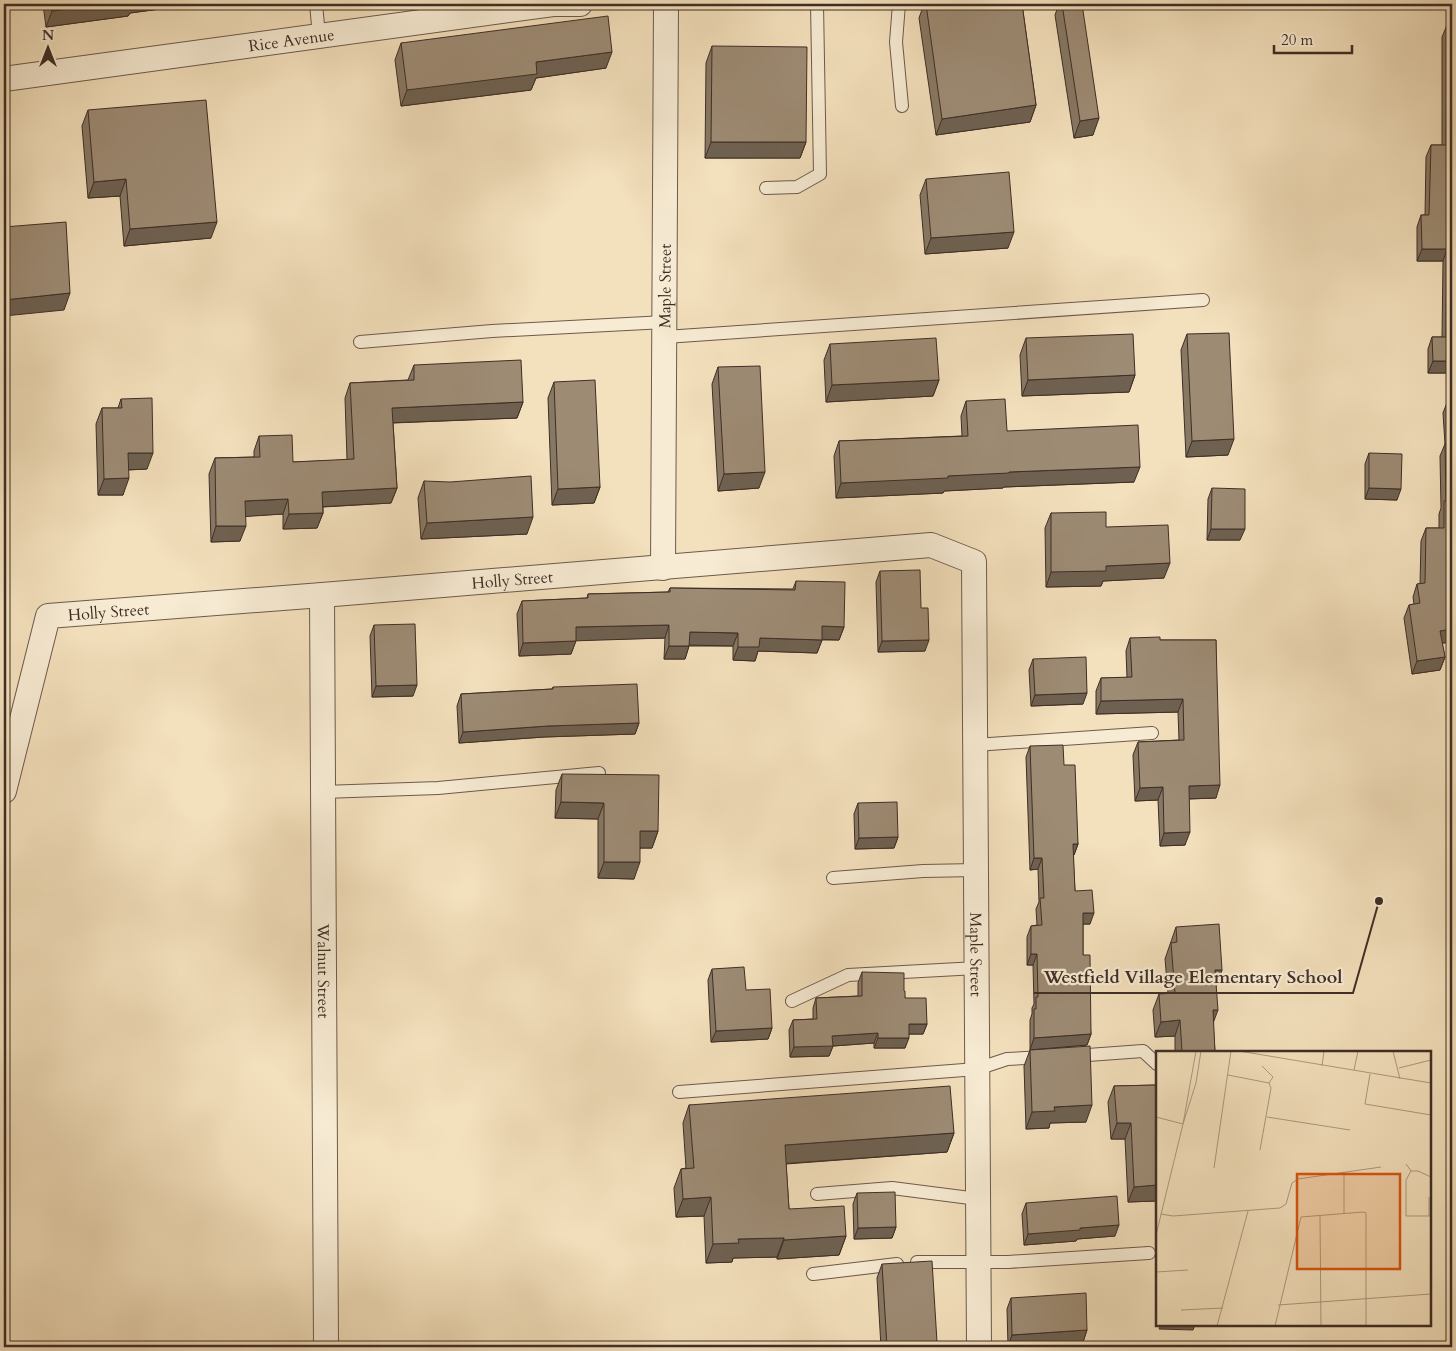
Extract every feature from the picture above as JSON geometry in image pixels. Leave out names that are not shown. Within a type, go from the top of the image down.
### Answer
[{"type":"street","name":"Rice Avenue","points":[[4,79],[553,4],[580,4]]},
{"type":"street","name":"Maple Street","points":[[663,568],[666,4]]},
{"type":"street","name":"Holly Street","points":[[4,791],[48,616],[931,545],[974,562]]},
{"type":"street","name":"Maple Street","points":[[974,562],[979,1347]]},
{"type":"street","name":"Walnut Street","points":[[322,595],[326,1347]]},
{"type":"lane","points":[[316,4],[319,36]]},
{"type":"lane","points":[[766,188],[797,187],[820,174],[817,4]]},
{"type":"lane","points":[[899,4],[896,42],[902,106]]},
{"type":"lane","points":[[360,342],[492,331],[665,330],[1204,300]]},
{"type":"lane","points":[[975,744],[1152,733]]},
{"type":"lane","points":[[323,792],[438,788],[599,773]]},
{"type":"lane","points":[[833,878],[923,871],[976,870]]},
{"type":"lane","points":[[792,1001],[848,975],[977,968]]},
{"type":"lane","points":[[678,1092],[977,1068],[1007,1060],[1143,1051],[1156,1063]]},
{"type":"lane","points":[[817,1194],[892,1188],[978,1199]]},
{"type":"lane","points":[[813,1274],[920,1262],[1008,1262],[1150,1253]]},
{"type":"building","points":[[51,4],[106,4],[52,11]]},
{"type":"building","points":[[926,4],[1022,4],[1036,105],[942,119]]},
{"type":"building","points":[[1062,4],[1082,4],[1099,118],[1080,121]]},
{"type":"building","points":[[608,16],[612,52],[536,62],[537,74],[407,90],[401,43]]},
{"type":"building","points":[[1447,25],[1452,25],[1452,361],[1433,361],[1432,337],[1446,337],[1447,249],[1422,249],[1421,215],[1429,215],[1431,145],[1446,145]]},
{"type":"building","points":[[712,46],[807,47],[806,142],[711,142]]},
{"type":"building","points":[[206,100],[217,222],[130,229],[126,179],[94,182],[88,110]]},
{"type":"building","points":[[1009,172],[1014,232],[931,238],[926,179]]},
{"type":"building","points":[[66,222],[70,293],[4,300],[4,227]]},
{"type":"building","points":[[1229,333],[1234,439],[1192,441],[1187,334]]},
{"type":"building","points":[[1133,334],[1135,375],[1028,380],[1026,338]]},
{"type":"building","points":[[936,338],[939,380],[832,385],[830,344]]},
{"type":"building","points":[[521,360],[523,402],[392,408],[397,488],[322,492],[323,513],[289,514],[288,499],[245,501],[246,526],[216,526],[215,458],[260,457],[259,436],[292,435],[293,462],[354,459],[350,383],[414,380],[414,365]]},
{"type":"building","points":[[760,366],[765,472],[724,474],[718,367]]},
{"type":"building","points":[[595,380],[600,487],[558,489],[554,382]]},
{"type":"building","points":[[152,398],[153,453],[128,453],[129,478],[104,479],[102,408],[122,408],[121,399]]},
{"type":"building","points":[[1005,399],[1007,431],[1138,425],[1140,467],[1009,472],[948,476],[948,478],[841,483],[839,441],[968,436],[966,401]]},
{"type":"building","points":[[1448,400],[1452,400],[1452,629],[1440,631],[1445,657],[1417,661],[1409,605],[1420,603],[1417,584],[1425,583],[1426,528],[1444,528],[1444,501],[1446,501],[1445,443],[1450,443]]},
{"type":"building","points":[[1369,453],[1402,454],[1401,489],[1369,488]]},
{"type":"building","points":[[531,476],[533,517],[427,523],[424,481],[450,482]]},
{"type":"building","points":[[1212,488],[1245,489],[1245,529],[1211,529]]},
{"type":"building","points":[[1106,512],[1106,527],[1168,525],[1170,563],[1106,566],[1106,571],[1051,572],[1051,513]]},
{"type":"building","points":[[920,570],[921,608],[928,608],[929,640],[882,641],[880,571]]},
{"type":"building","points":[[796,581],[845,582],[844,627],[822,626],[822,640],[760,638],[759,647],[738,647],[738,633],[690,632],[689,646],[669,646],[669,625],[576,627],[576,641],[523,643],[522,601],[588,598],[588,594],[670,592],[670,588],[795,590]]},
{"type":"building","points":[[415,624],[417,685],[376,686],[374,625]]},
{"type":"building","points":[[1160,637],[1160,640],[1216,640],[1220,785],[1189,786],[1190,832],[1164,833],[1163,787],[1140,788],[1138,742],[1184,740],[1183,699],[1101,701],[1101,678],[1132,677],[1130,638]]},
{"type":"building","points":[[1086,657],[1087,693],[1035,695],[1033,659]]},
{"type":"building","points":[[637,684],[639,723],[548,726],[463,732],[461,694],[553,689],[553,687]]},
{"type":"building","points":[[1063,745],[1064,765],[1075,765],[1078,844],[1073,844],[1075,891],[1092,890],[1094,913],[1083,913],[1083,955],[1090,955],[1091,1034],[1034,1038],[1034,1009],[1036,1009],[1036,997],[1038,997],[1037,954],[1031,954],[1031,926],[1042,925],[1040,898],[1044,898],[1042,858],[1034,858],[1030,746]]},
{"type":"building","points":[[562,774],[659,775],[658,831],[640,831],[640,862],[604,862],[604,803],[561,802]]},
{"type":"building","points":[[897,802],[898,837],[859,838],[858,803]]},
{"type":"building","points":[[1219,924],[1222,970],[1215,970],[1218,1010],[1213,1010],[1215,1051],[1182,1051],[1180,1020],[1161,1022],[1159,994],[1175,993],[1171,943],[1177,942],[1176,927]]},
{"type":"building","points":[[744,967],[746,990],[770,989],[772,1028],[716,1031],[712,969]]},
{"type":"building","points":[[862,972],[904,973],[905,998],[926,998],[927,1024],[909,1024],[909,1038],[878,1038],[878,1033],[832,1036],[833,1046],[794,1047],[793,1020],[817,1019],[816,998],[862,996]]},
{"type":"building","points":[[1090,1046],[1092,1105],[1054,1107],[1055,1111],[1032,1112],[1030,1050]]},
{"type":"building","points":[[1156,1085],[1156,1185],[1134,1187],[1131,1123],[1117,1123],[1114,1086]]},
{"type":"building","points":[[950,1086],[954,1133],[785,1145],[789,1209],[844,1206],[846,1236],[784,1240],[784,1238],[738,1239],[739,1243],[713,1244],[711,1197],[683,1199],[681,1169],[694,1168],[689,1105]]},
{"type":"building","points":[[895,1192],[896,1227],[858,1228],[857,1193]]},
{"type":"building","points":[[1117,1196],[1119,1225],[1028,1234],[1026,1203]]},
{"type":"building","points":[[932,1261],[937,1342],[913,1343],[913,1347],[887,1347],[882,1264]]},
{"type":"building","points":[[1086,1293],[1087,1330],[1012,1335],[1011,1298]]},
{"type":"place","name":"Westfield Village Elementary School","points":[[1379,901]]}]
